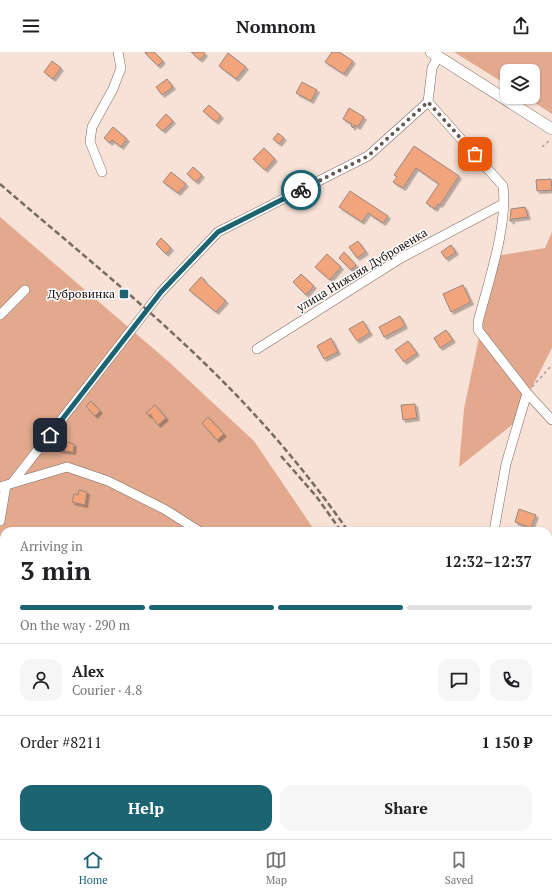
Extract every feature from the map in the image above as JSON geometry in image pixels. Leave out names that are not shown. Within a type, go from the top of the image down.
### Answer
[{"type":"main road","points":[[435,54],[550,132]]},
{"type":"street","points":[[102,172],[90,142],[92,127],[113,89],[121,68],[118,52]]},
{"type":"street","points":[[0,521],[6,485],[161,292],[218,232],[368,156],[428,102],[435,54]]},
{"type":"street","points":[[428,102],[503,186],[503,204],[498,243],[478,322],[478,330],[527,393],[552,420]]},
{"type":"street","name":"улица Нижняя Дубровенка","points":[[257,349],[400,258],[503,204]]},
{"type":"street","points":[[0,315],[25,290]]},
{"type":"street","points":[[495,527],[506,464],[527,393]]},
{"type":"street","points":[[6,485],[67,467],[108,482],[164,509],[193,527]]},
{"type":"path","points":[[542,147],[550,132]]},
{"type":"path","points":[[527,393],[552,365]]},
{"type":"shaded area","points":[[454,52],[552,52],[552,114],[537,104],[540,104],[540,64],[500,64],[500,81]]},
{"type":"shaded area","points":[[0,217],[169,362],[254,441],[312,527],[0,527]]},
{"type":"shaded area","points":[[552,232],[552,348],[513,424],[459,467],[464,409],[496,256],[545,248]]},
{"type":"building","points":[[154,52],[163,61],[158,66],[145,53]]},
{"type":"building","points":[[191,52],[204,52],[205,54],[200,60]]},
{"type":"building","points":[[332,52],[339,52],[353,61],[344,74],[325,62]]},
{"type":"building","points":[[228,53],[246,67],[236,79],[219,66]]},
{"type":"building","points":[[52,61],[61,68],[53,79],[44,72]]},
{"type":"building","points":[[167,79],[173,87],[162,95],[156,87]]},
{"type":"building","points":[[302,82],[317,90],[311,101],[296,93]]},
{"type":"building","points":[[209,105],[221,116],[216,122],[203,111]]},
{"type":"building","points":[[349,108],[364,117],[358,127],[354,125],[353,128],[351,126],[352,124],[343,119]]},
{"type":"building","points":[[166,114],[173,121],[163,131],[156,125]]},
{"type":"building","points":[[113,127],[127,139],[121,147],[112,140],[110,143],[104,138]]},
{"type":"building","points":[[278,133],[284,138],[279,144],[273,139]]},
{"type":"building","points":[[414,146],[459,176],[440,205],[438,204],[435,209],[426,203],[439,184],[416,168],[403,188],[393,182],[397,177],[394,175]]},
{"type":"building","points":[[264,148],[275,159],[265,170],[253,159]]},
{"type":"building","points":[[193,167],[202,175],[196,182],[187,174]]},
{"type":"building","points":[[171,172],[186,184],[178,193],[163,182]]},
{"type":"building","points":[[551,179],[552,190],[537,191],[536,180]]},
{"type":"building","points":[[350,191],[388,216],[383,223],[368,213],[362,222],[339,207]]},
{"type":"building","points":[[525,207],[528,217],[512,219],[512,221],[510,221],[511,209]]},
{"type":"building","points":[[161,238],[171,248],[166,254],[156,244]]},
{"type":"building","points":[[358,241],[366,252],[357,258],[349,247]]},
{"type":"building","points":[[451,245],[456,252],[446,259],[441,252]]},
{"type":"building","points":[[344,252],[356,265],[351,270],[339,258]]},
{"type":"building","points":[[327,254],[341,267],[330,280],[315,267]]},
{"type":"building","points":[[301,274],[314,286],[306,295],[293,282]]},
{"type":"building","points":[[201,277],[226,301],[216,312],[189,290]]},
{"type":"building","points":[[463,285],[471,302],[451,312],[443,294]]},
{"type":"building","points":[[400,316],[405,326],[384,337],[379,327]]},
{"type":"building","points":[[363,321],[370,333],[357,341],[349,329]]},
{"type":"building","points":[[446,330],[453,340],[440,348],[434,338]]},
{"type":"building","points":[[331,338],[338,352],[324,359],[317,346]]},
{"type":"building","points":[[408,341],[417,353],[404,362],[395,350]]},
{"type":"building","points":[[91,401],[100,411],[95,416],[86,406]]},
{"type":"building","points":[[415,404],[417,418],[403,420],[401,405]]},
{"type":"building","points":[[155,405],[166,418],[158,425],[150,414],[149,416],[146,413]]},
{"type":"building","points":[[208,417],[224,434],[217,440],[202,423]]},
{"type":"building","points":[[60,440],[74,444],[73,452],[59,450]]},
{"type":"building","points":[[79,490],[87,492],[85,505],[72,502],[74,494],[78,495]]},
{"type":"building","points":[[519,509],[536,515],[531,527],[515,522]]},
{"type":"railway","points":[[0,184],[154,316],[213,371],[284,447],[345,527]]},
{"type":"railway","points":[[281,456],[316,496],[338,527]]},
{"type":"way so far","points":[[301,190],[368,156],[428,102],[475,154]]},
{"type":"place","name":"Дубровинка","points":[[124,294]]},
{"type":"route","points":[[50,435],[161,292],[218,232],[301,190]]}]
